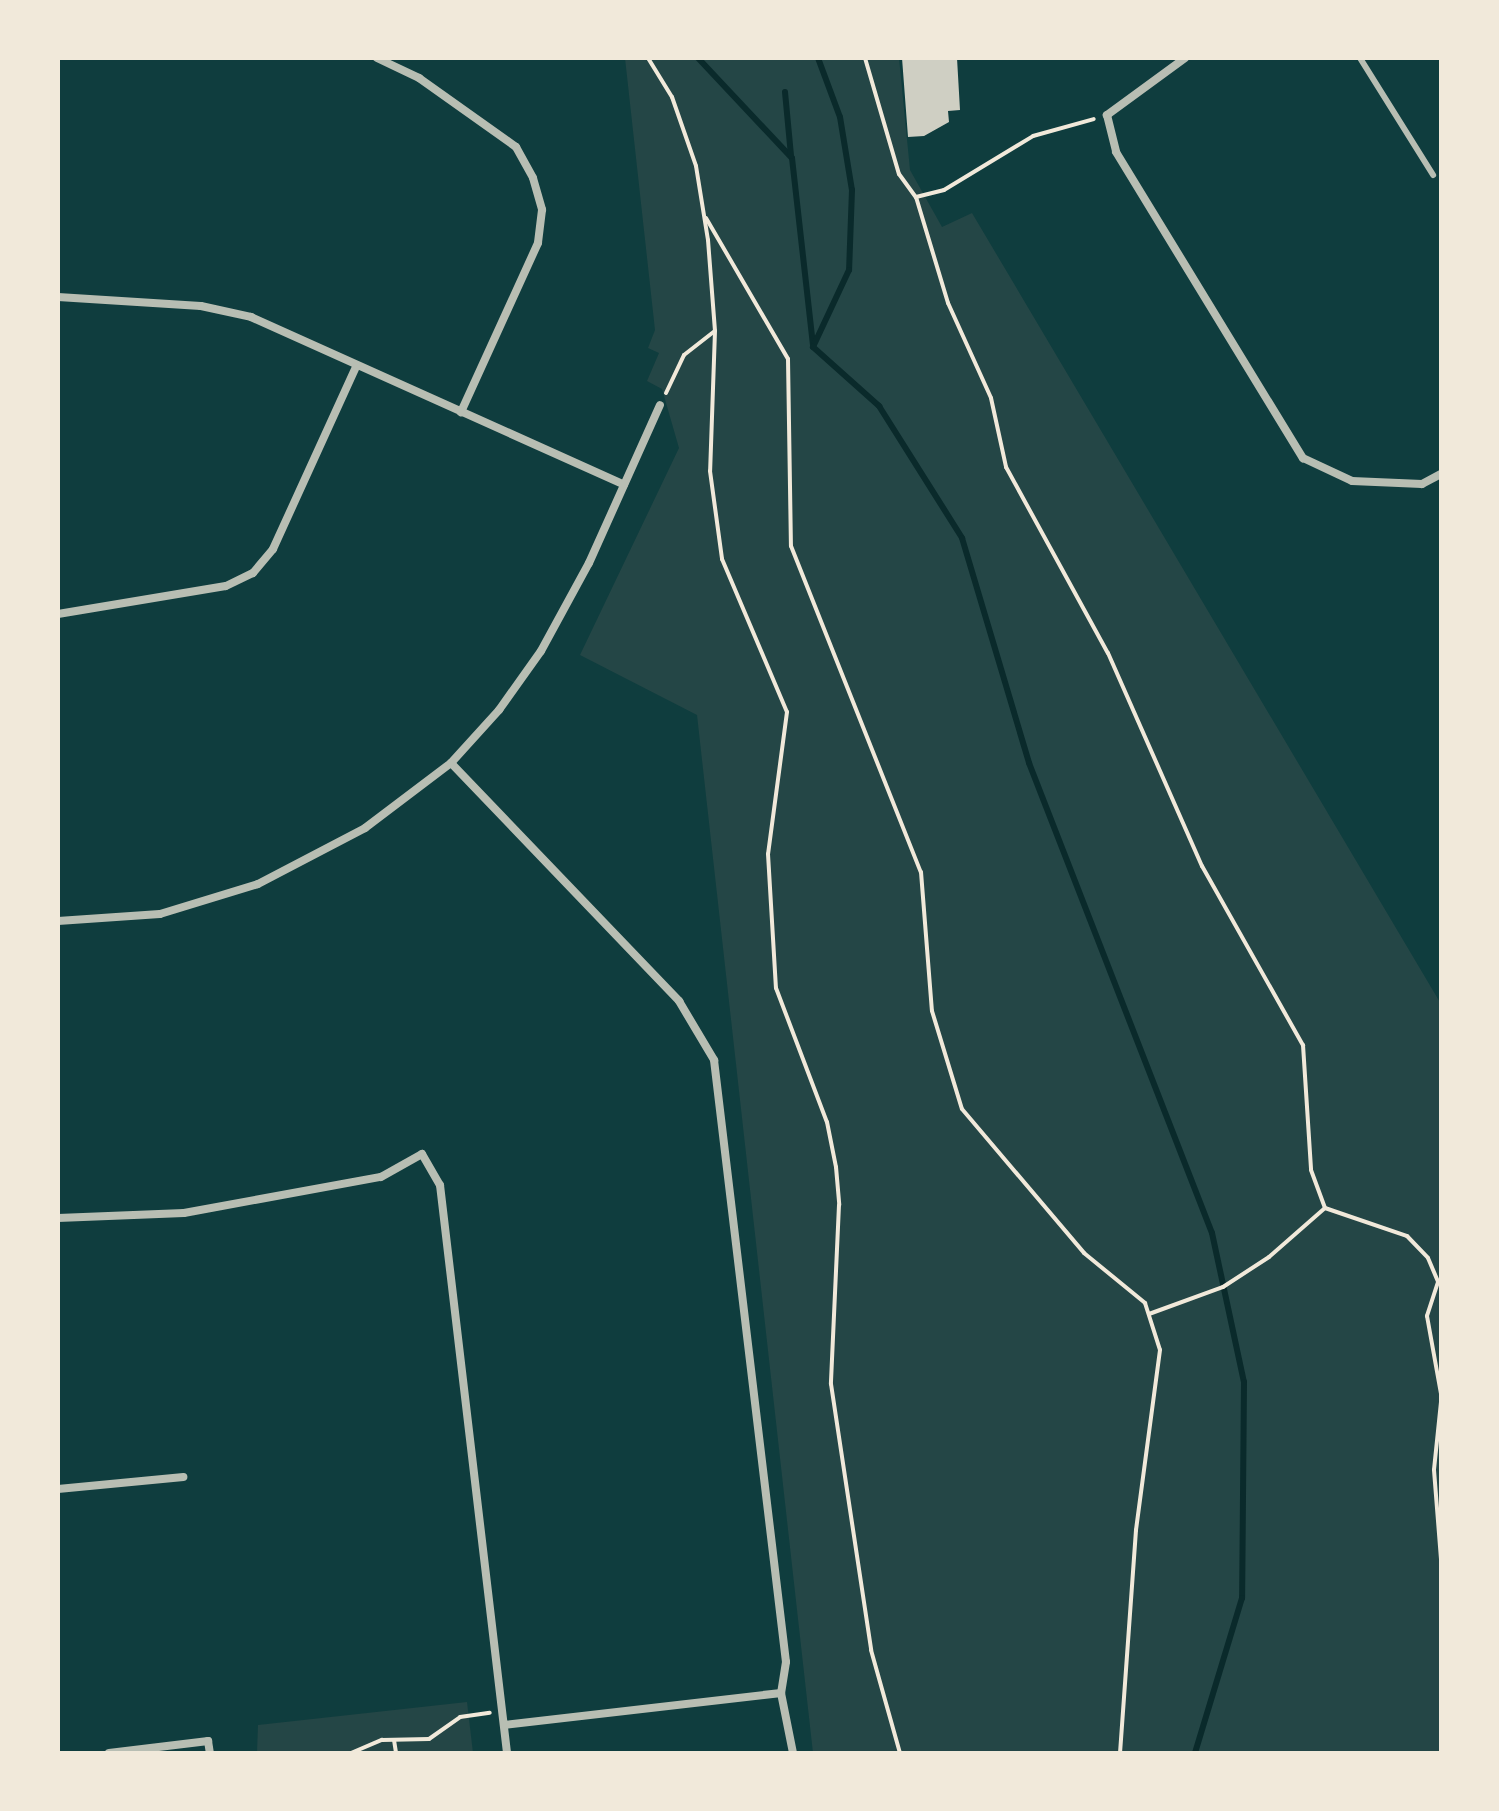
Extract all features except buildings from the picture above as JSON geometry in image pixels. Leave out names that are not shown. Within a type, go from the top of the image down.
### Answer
[{"type":"street","points":[[377,58],[419,78],[516,147],[533,178],[542,210],[538,243],[461,412]]},
{"type":"street","points":[[1185,58],[1107,115],[1116,152],[1303,458],[1352,481],[1422,484],[1441,474]]},
{"type":"street","points":[[58,297],[201,306],[251,317],[624,485]]},
{"type":"street","points":[[58,614],[226,586],[253,573],[273,549],[357,365]]},
{"type":"street","points":[[58,921],[160,914],[258,884],[365,828],[451,763],[499,710],[541,651],[589,563],[660,405]]},
{"type":"street","points":[[451,763],[679,1001],[714,1060],[786,1662],[781,1693],[793,1753]]},
{"type":"street","points":[[58,1218],[184,1213],[381,1177],[422,1154],[440,1185],[507,1753]]},
{"type":"street","points":[[58,1489],[183,1477]]},
{"type":"street","points":[[504,1725],[781,1693]]},
{"type":"street","points":[[109,1753],[208,1741],[210,1753]]},
{"type":"lane","points":[[1360,58],[1433,175]]},
{"type":"path","points":[[648,58],[672,97],[696,166],[704,214],[715,331],[710,471],[715,519],[733,590],[773,669],[787,712],[768,854],[776,988],[827,1122],[836,1167],[839,1205],[831,1384],[871,1650],[900,1753]]},
{"type":"path","points":[[865,58],[899,174],[916,197],[948,303],[991,398],[1006,467],[1108,653],[1202,866],[1303,1045],[1311,1170],[1325,1208]]},
{"type":"path","points":[[916,197],[944,190],[1033,136],[1107,115]]},
{"type":"path","points":[[704,214],[788,359],[791,546],[921,872],[932,1011],[962,1109],[1084,1253],[1145,1303],[1160,1350],[1136,1530],[1120,1753]]},
{"type":"path","points":[[660,405],[684,355],[715,331]]},
{"type":"path","points":[[1149,1314],[1223,1287],[1269,1257],[1325,1208]]},
{"type":"path","points":[[1325,1208],[1407,1236],[1428,1258],[1438,1282],[1427,1316],[1441,1394]]},
{"type":"path","points":[[1441,1402],[1434,1470],[1441,1559]]},
{"type":"path","points":[[351,1753],[394,1740],[429,1739],[460,1717],[502,1712]]},
{"type":"path","points":[[394,1740],[396,1753]]},
{"type":"shaded area","points":[[625,58],[899,58],[910,170],[942,227],[972,213],[1441,1004],[1441,1753],[813,1753],[697,715],[580,655],[679,448],[662,389],[647,381],[659,353],[648,348],[655,330]]},
{"type":"shaded area","points":[[467,1702],[473,1753],[257,1753],[258,1725]]},
{"type":"waterway","points":[[698,58],[792,158],[813,344]]},
{"type":"waterway","points":[[818,58],[840,117],[852,190],[849,270],[813,347],[879,406],[962,538],[1029,763],[1212,1233],[1244,1382],[1242,1598],[1195,1753]]},
{"type":"waterway","points":[[785,92],[791,156]]}]
